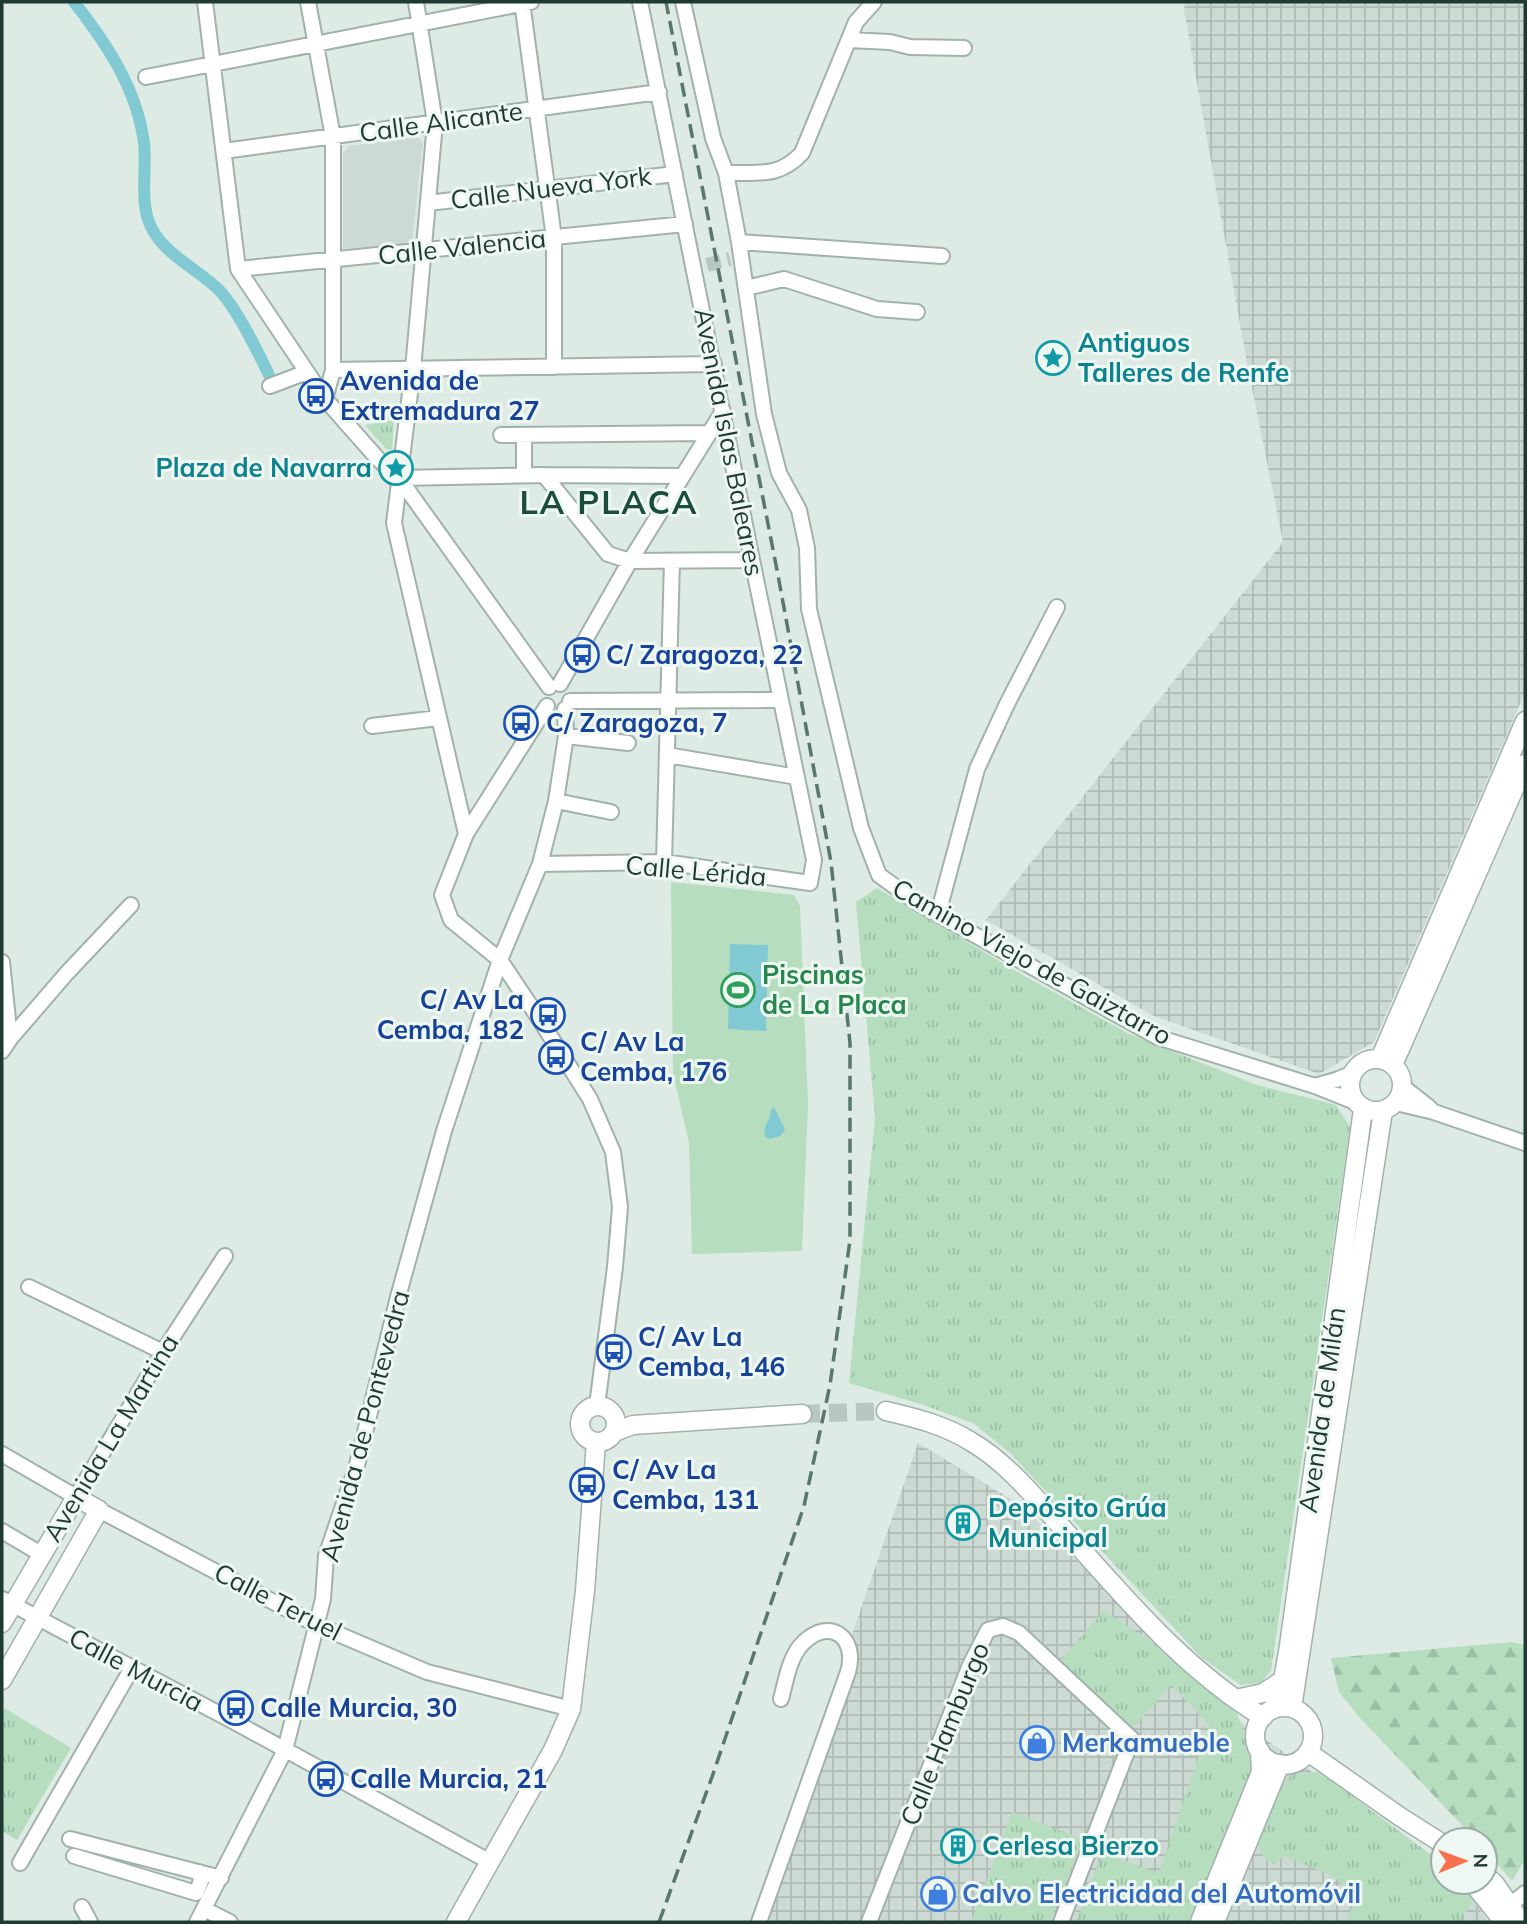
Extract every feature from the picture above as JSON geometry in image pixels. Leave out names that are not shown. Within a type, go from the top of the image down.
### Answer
[{"type":"street","points":[[205,2],[239,269],[325,399],[378,459],[399,478],[554,686],[566,687],[570,693],[568,705]]},
{"type":"street","points":[[308,2],[333,137],[332,370],[325,399]]},
{"type":"street","points":[[416,2],[435,123],[413,369],[394,523],[466,834]]},
{"type":"street","points":[[146,77],[525,2],[554,238],[554,367]]},
{"type":"street","name":"Avenida Islas Baleares","points":[[640,2],[685,224],[701,267],[714,364],[814,860],[810,883]]},
{"type":"street","name":"Camino Viejo de Gaiztarro","points":[[683,2],[710,126],[726,173],[765,414],[779,473],[799,510],[807,548],[809,609],[862,828],[879,875],[916,902],[1157,1037],[1315,1086],[1359,1105]]},
{"type":"street","points":[[726,173],[777,172],[797,159],[802,153],[856,22],[874,2]]},
{"type":"street","points":[[849,40],[890,42],[910,47],[964,48]]},
{"type":"street","name":"Calle Alicante","points":[[224,152],[659,92]]},
{"type":"street","name":"Calle Nueva York","points":[[428,203],[675,174]]},
{"type":"street","name":"Calle Valencia","points":[[239,269],[685,224]]},
{"type":"street","points":[[737,252],[942,256]]},
{"type":"street","points":[[746,288],[784,279],[877,309],[917,312]]},
{"type":"street","points":[[332,370],[714,364]]},
{"type":"street","points":[[270,386],[307,372]]},
{"type":"street","points":[[723,411],[554,686],[544,698],[547,706],[554,711],[568,705],[781,700]]},
{"type":"street","points":[[500,435],[709,433]]},
{"type":"street","points":[[524,435],[524,475]]},
{"type":"street","points":[[399,478],[524,475],[682,476]]},
{"type":"street","points":[[544,475],[608,554],[630,561],[752,560]]},
{"type":"street","points":[[664,862],[672,561]]},
{"type":"street","points":[[938,914],[977,769],[1057,607]]},
{"type":"street","name":"Avenida de Pontevedra","points":[[197,1922],[285,1750],[317,1625],[325,1584],[326,1556],[357,1465],[398,1297],[444,1131],[500,960],[540,863],[556,801],[568,705]]},
{"type":"street","points":[[547,706],[466,834],[442,895],[451,920],[500,960],[590,1099],[613,1153],[620,1207],[608,1438],[596,1442]]},
{"type":"street","points":[[372,726],[438,718]]},
{"type":"street","points":[[1386,1062],[1525,721]]},
{"type":"street","points":[[566,736],[628,743]]},
{"type":"street","points":[[667,755],[797,777]]},
{"type":"street","points":[[1386,1062],[1525,764]]},
{"type":"street","points":[[556,801],[611,812]]},
{"type":"street","name":"Calle Lérida","points":[[540,863],[664,862],[810,883]]},
{"type":"street","points":[[6,1045],[66,974],[131,905]]},
{"type":"street","points":[[2,962],[6,1045]]},
{"type":"street","points":[[1315,1086],[1353,1073],[1362,1063],[1386,1062],[1400,1074],[1394,1100],[1374,1112],[1359,1105],[1349,1087],[1353,1073]]},
{"type":"street","points":[[1394,1100],[1525,1143]]},
{"type":"street","name":"Avenida de Milán","points":[[1292,1708],[1394,1100]]},
{"type":"street","name":"Avenida de Milán","points":[[1268,1713],[1283,1680],[1359,1105]]},
{"type":"street","name":"Avenida La Martina","points":[[2,1623],[7,1602],[41,1554],[163,1352],[225,1256]]},
{"type":"street","points":[[29,1287],[163,1352]]},
{"type":"street","points":[[886,1411],[931,1422],[972,1441],[1018,1479],[1182,1657],[1236,1699],[1268,1713],[1292,1708],[1303,1714],[1312,1728],[1312,1743],[1308,1752],[1298,1761],[1280,1764],[1268,1759],[1260,1751]]},
{"type":"street","points":[[596,1442],[583,1434],[580,1427],[585,1412],[633,1425],[802,1415]]},
{"type":"street","points":[[456,1922],[553,1751],[571,1709],[585,1591],[596,1442]]},
{"type":"street","name":"Calle Teruel","points":[[2,1454],[99,1510],[317,1625],[427,1672],[571,1709]]},
{"type":"street","name":"Avenida La Martina","points":[[2,1680],[99,1510]]},
{"type":"street","points":[[2,1531],[41,1554]]},
{"type":"street","name":"Calle Murcia","points":[[7,1602],[490,1862]]},
{"type":"street","name":"Calle Hamburgo","points":[[869,1922],[970,1665],[988,1630],[1003,1626],[1020,1633],[1132,1739],[1061,1922]]},
{"type":"street","points":[[759,1922],[848,1672],[851,1660],[848,1642],[841,1635],[827,1630],[813,1634],[794,1655],[781,1699]]},
{"type":"street","points":[[20,1863],[132,1668]]},
{"type":"street","points":[[1236,1699],[1263,1693],[1283,1680]]},
{"type":"street","points":[[1200,1922],[1261,1772],[1256,1730],[1268,1713]]},
{"type":"street","points":[[1308,1752],[1429,1835]]},
{"type":"street","points":[[1215,1922],[1280,1764]]},
{"type":"street","points":[[70,1839],[221,1878]]},
{"type":"street","points":[[74,1856],[196,1893],[201,1881],[199,1872]]},
{"type":"street","points":[[1507,1914],[1525,1893]]},
{"type":"street","points":[[1499,1894],[1507,1914]]},
{"type":"street","points":[[1487,1896],[1507,1914],[1521,1922]]},
{"type":"street","points":[[82,1907],[90,1922]]},
{"type":"street","points":[[204,1909],[230,1922]]},
{"type":"shaded area","points":[[1185,2],[1525,2],[1525,692],[1374,1042],[1319,1074],[1154,1016],[986,920],[1283,542],[1247,363],[1184,10]]},
{"type":"shaded area","points":[[417,137],[423,142],[412,243],[343,249],[343,153],[349,146]]},
{"type":"shaded area","points":[[918,1443],[1022,1506],[1239,1721],[1429,1853],[1429,1896],[1470,1896],[1489,1922],[753,1922]]},
{"type":"green space","points":[[394,420],[392,449],[387,450],[365,425]]},
{"type":"green space","name":"Piscinas de La Placa","points":[[671,882],[794,895],[800,906],[808,1105],[802,1251],[692,1254],[689,1142],[673,1074]]},
{"type":"green space","points":[[877,888],[1021,974],[1129,1034],[1257,1085],[1336,1105],[1350,1127],[1271,1671],[1260,1683],[1241,1685],[1202,1658],[1010,1453],[973,1423],[921,1404],[849,1383],[875,1118],[856,902]]},
{"type":"green space","points":[[1104,1611],[1145,1637],[1237,1713],[1250,1754],[1251,1771],[1190,1922],[1076,1922],[1102,1853],[1159,1873],[1209,1725],[1171,1685],[1133,1728],[1058,1662]]},
{"type":"green space","points":[[1512,1642],[1525,1645],[1525,1859],[1512,1881],[1499,1866],[1499,1826],[1463,1826],[1360,1718],[1339,1692],[1331,1658]]},
{"type":"green space","points":[[4,1708],[71,1748],[17,1840],[2,1831]]},
{"type":"green space","points":[[1317,1772],[1429,1854],[1429,1896],[1470,1896],[1473,1901],[1460,1922],[1346,1922],[1356,1897],[1332,1876],[1285,1856],[1274,1864],[1263,1857],[1258,1843],[1284,1783],[1292,1774]]},
{"type":"green space","points":[[1012,1812],[1083,1839],[1050,1922],[971,1922]]},
{"type":"water","points":[[730,944],[768,945],[766,1031],[728,1029]]},
{"type":"water","points":[[774,1107],[785,1130],[780,1136],[770,1139],[765,1137],[765,1129]]},
{"type":"waterway","points":[[74,2],[109,51],[135,104],[144,143],[144,197],[151,227],[164,246],[217,288],[232,306],[269,375]]},
{"type":"tunnel","points":[[707,265],[730,259]]},
{"type":"tunnel","points":[[802,1414],[886,1411]]},
{"type":"railway","points":[[659,1922],[712,1777],[804,1506],[830,1385],[850,1240],[850,1043],[831,862],[666,2]]},
{"type":"place","name":"Antiguos Talleres de Renfe","points":[[1053,358]]},
{"type":"place","name":"Avenida de Extremadura 27","points":[[316,396]]},
{"type":"place","name":"Plaza de Navarra","points":[[396,468]]},
{"type":"place","name":"C/ Zaragoza, 22","points":[[582,655]]},
{"type":"place","name":"C/ Zaragoza, 7","points":[[521,723]]},
{"type":"place","name":"Piscinas de La Placa","points":[[738,990]]},
{"type":"place","name":"C/ Av La Cemba, 182","points":[[548,1015]]},
{"type":"place","name":"C/ Av La Cemba, 176","points":[[556,1057]]},
{"type":"place","name":"C/ Av La Cemba, 146","points":[[614,1352]]},
{"type":"place","name":"C/ Av La Cemba, 131","points":[[587,1485]]},
{"type":"place","name":"Depósito Grúa Municipal","points":[[963,1523]]},
{"type":"place","name":"Calle Murcia, 30","points":[[236,1708]]},
{"type":"place","name":"Merkamueble","points":[[1037,1743]]},
{"type":"place","name":"Calle Murcia, 21","points":[[326,1779]]},
{"type":"place","name":"Cerlesa Bierzo","points":[[958,1846]]},
{"type":"place","name":"Calvo Electricidad del Automóvil","points":[[938,1894]]},
{"type":"district","name":"LA PLACA","points":[[609,502]]}]
